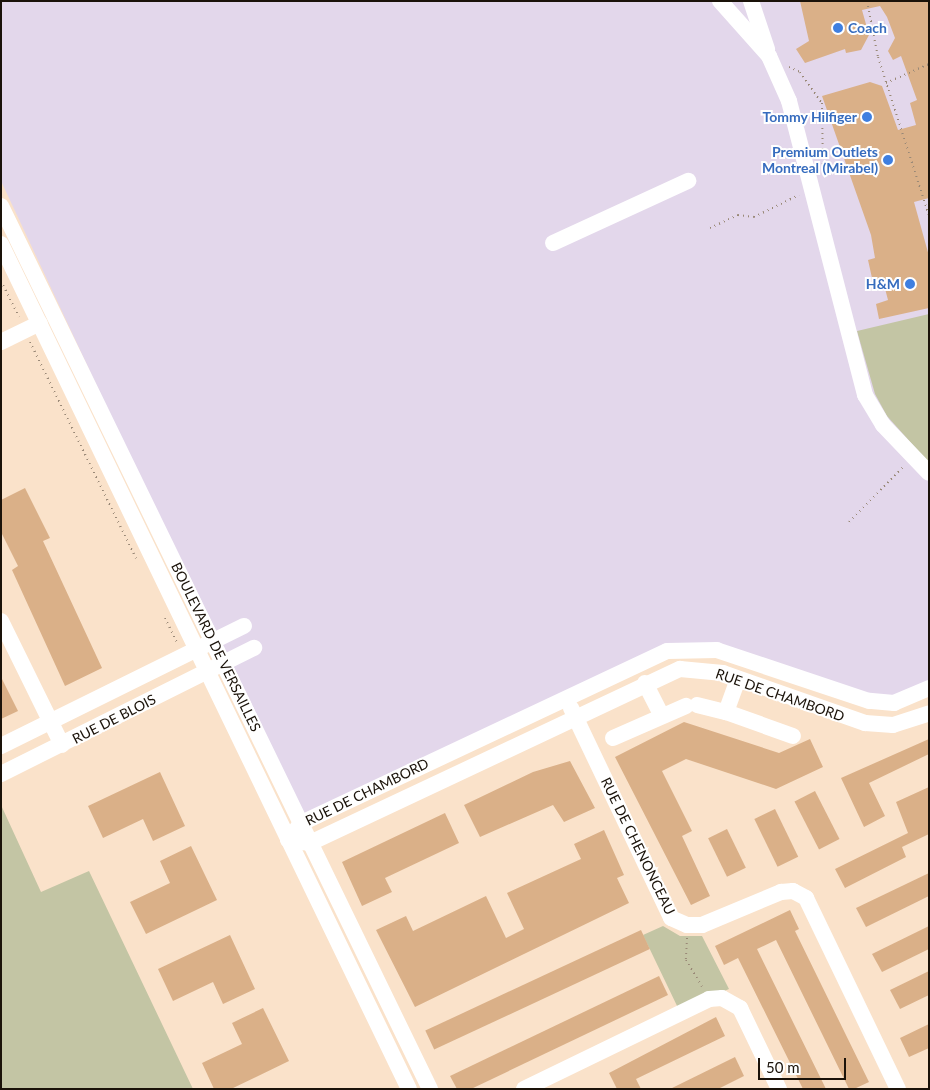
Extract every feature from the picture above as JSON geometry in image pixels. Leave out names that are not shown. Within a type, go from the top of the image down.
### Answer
[{"type":"street","points":[[720,1],[769,56]]},
{"type":"street","points":[[733,1],[740,23]]},
{"type":"street","points":[[751,1],[769,56],[789,101],[814,187],[855,368],[874,410],[911,459],[929,473]]},
{"type":"street","points":[[553,243],[688,180]]},
{"type":"street","name":"BOULEVARD DE VERSAILLES","points":[[1,206],[225,662],[310,843],[430,1089]]},
{"type":"street","name":"BOULEVARD DE VERSAILLES","points":[[1,244],[194,649],[409,1089]]},
{"type":"street","points":[[1,342],[40,323]]},
{"type":"street","points":[[1,621],[62,745]]},
{"type":"street","name":"RUE DE BLOIS","points":[[1,746],[213,639],[244,626]]},
{"type":"street","name":"RUE DE CHAMBORD","points":[[929,688],[894,703],[869,701],[717,650],[683,647],[648,657],[301,823],[288,840],[310,843],[645,683],[680,670],[702,669],[738,679],[866,723],[893,724],[929,713]]},
{"type":"street","name":"RUE DE BLOIS","points":[[1,774],[254,648]]},
{"type":"street","points":[[726,712],[738,679]]},
{"type":"street","points":[[645,683],[661,714]]},
{"type":"street","name":"RUE DE CHENONCEAU","points":[[567,696],[575,717],[671,918],[687,925],[702,924],[781,892],[793,891],[806,898],[898,1089]]},
{"type":"street","points":[[613,738],[661,714],[692,705],[726,712],[793,736]]},
{"type":"street","points":[[524,1089],[546,1084],[709,1000],[722,998],[740,1008],[779,1089]]},
{"type":"path","points":[[867,1],[886,83],[929,216]]},
{"type":"path","points":[[886,83],[929,64]]},
{"type":"path","points":[[1,281],[20,319]]},
{"type":"path","points":[[33,347],[140,566]]},
{"type":"path","points":[[849,522],[911,459]]},
{"type":"path","points":[[164,616],[176,641]]},
{"type":"path","points":[[687,925],[686,960],[709,1000]]},
{"type":"shaded area","points":[[1,1],[929,1],[929,688],[894,703],[704,648],[648,657],[301,823],[1,181]]},
{"type":"green space","points":[[929,314],[929,463],[887,416],[875,394],[857,331]]},
{"type":"green space","points":[[1,805],[41,892],[89,871],[193,1089],[1,1089]]},
{"type":"green space","points":[[663,926],[680,936],[702,936],[729,989],[679,1010],[643,935]]},
{"type":"building","name":"Premium Outlets Montreal (Mirabel)","points":[[800,1],[929,1],[929,198],[914,202],[929,256],[929,308],[879,319],[876,304],[888,300],[883,281],[876,283],[872,278],[868,260],[875,258],[871,235],[822,96],[870,82],[882,86],[898,130],[916,125],[910,103],[917,100],[901,56],[893,60],[888,51],[895,38],[887,17],[880,6],[862,10],[869,35],[861,50],[846,53],[845,49],[805,63],[796,49],[809,41]]},
{"type":"building","points":[[25,488],[50,538],[43,541],[102,668],[65,686],[12,570],[18,566],[1,532],[1,500]]},
{"type":"building","points":[[1,677],[18,711],[1,719]]},
{"type":"building","points":[[684,722],[779,753],[810,739],[823,767],[776,789],[686,759],[662,771],[692,831],[682,836],[710,896],[691,905],[615,757]]},
{"type":"building","points":[[929,739],[929,754],[869,783],[885,816],[864,827],[841,778]]},
{"type":"building","points":[[570,761],[595,808],[564,822],[553,805],[480,837],[464,805],[533,772]]},
{"type":"building","points":[[160,772],[185,826],[153,841],[143,819],[103,838],[88,806]]},
{"type":"building","points":[[929,787],[929,834],[902,847],[906,857],[845,888],[835,869],[908,833],[896,802]]},
{"type":"building","points":[[815,791],[840,839],[819,850],[795,801]]},
{"type":"building","points":[[775,809],[798,857],[778,867],[754,819]]},
{"type":"building","points":[[445,813],[459,843],[385,878],[392,892],[362,906],[342,862]]},
{"type":"building","points":[[727,829],[746,868],[727,877],[708,838]]},
{"type":"building","points":[[604,830],[624,875],[617,878],[629,903],[415,1007],[376,930],[406,916],[413,931],[486,896],[506,938],[524,929],[507,893],[581,859],[574,844]]},
{"type":"building","points":[[191,846],[217,900],[146,934],[130,902],[170,883],[160,861]]},
{"type":"building","points":[[929,873],[929,896],[866,927],[856,908]]},
{"type":"building","points":[[790,910],[799,929],[795,931],[869,1082],[854,1089],[849,1089],[776,940],[757,949],[826,1089],[803,1089],[738,958],[724,965],[715,946]]},
{"type":"building","points":[[929,926],[929,949],[882,972],[872,954]]},
{"type":"building","points":[[641,930],[650,949],[434,1050],[425,1031]]},
{"type":"building","points":[[230,935],[255,989],[223,1004],[213,982],[173,1001],[158,969]]},
{"type":"building","points":[[929,971],[929,995],[900,1009],[890,990]]},
{"type":"building","points":[[659,976],[668,995],[471,1089],[457,1089],[450,1076]]},
{"type":"building","points":[[263,1008],[289,1061],[231,1089],[214,1089],[202,1063],[242,1044],[232,1023]]},
{"type":"building","points":[[716,1017],[725,1036],[636,1079],[641,1089],[617,1089],[609,1073]]},
{"type":"building","points":[[929,1024],[929,1048],[909,1057],[900,1038]]},
{"type":"building","points":[[735,1057],[744,1076],[718,1089],[670,1089]]},
{"type":"place","name":"Coach","points":[[838,28]]},
{"type":"place","name":"Tommy Hilfiger","points":[[867,117]]},
{"type":"place","name":"Premium Outlets Montreal (Mirabel)","points":[[888,160]]},
{"type":"place","name":"H&M","points":[[910,284]]}]
